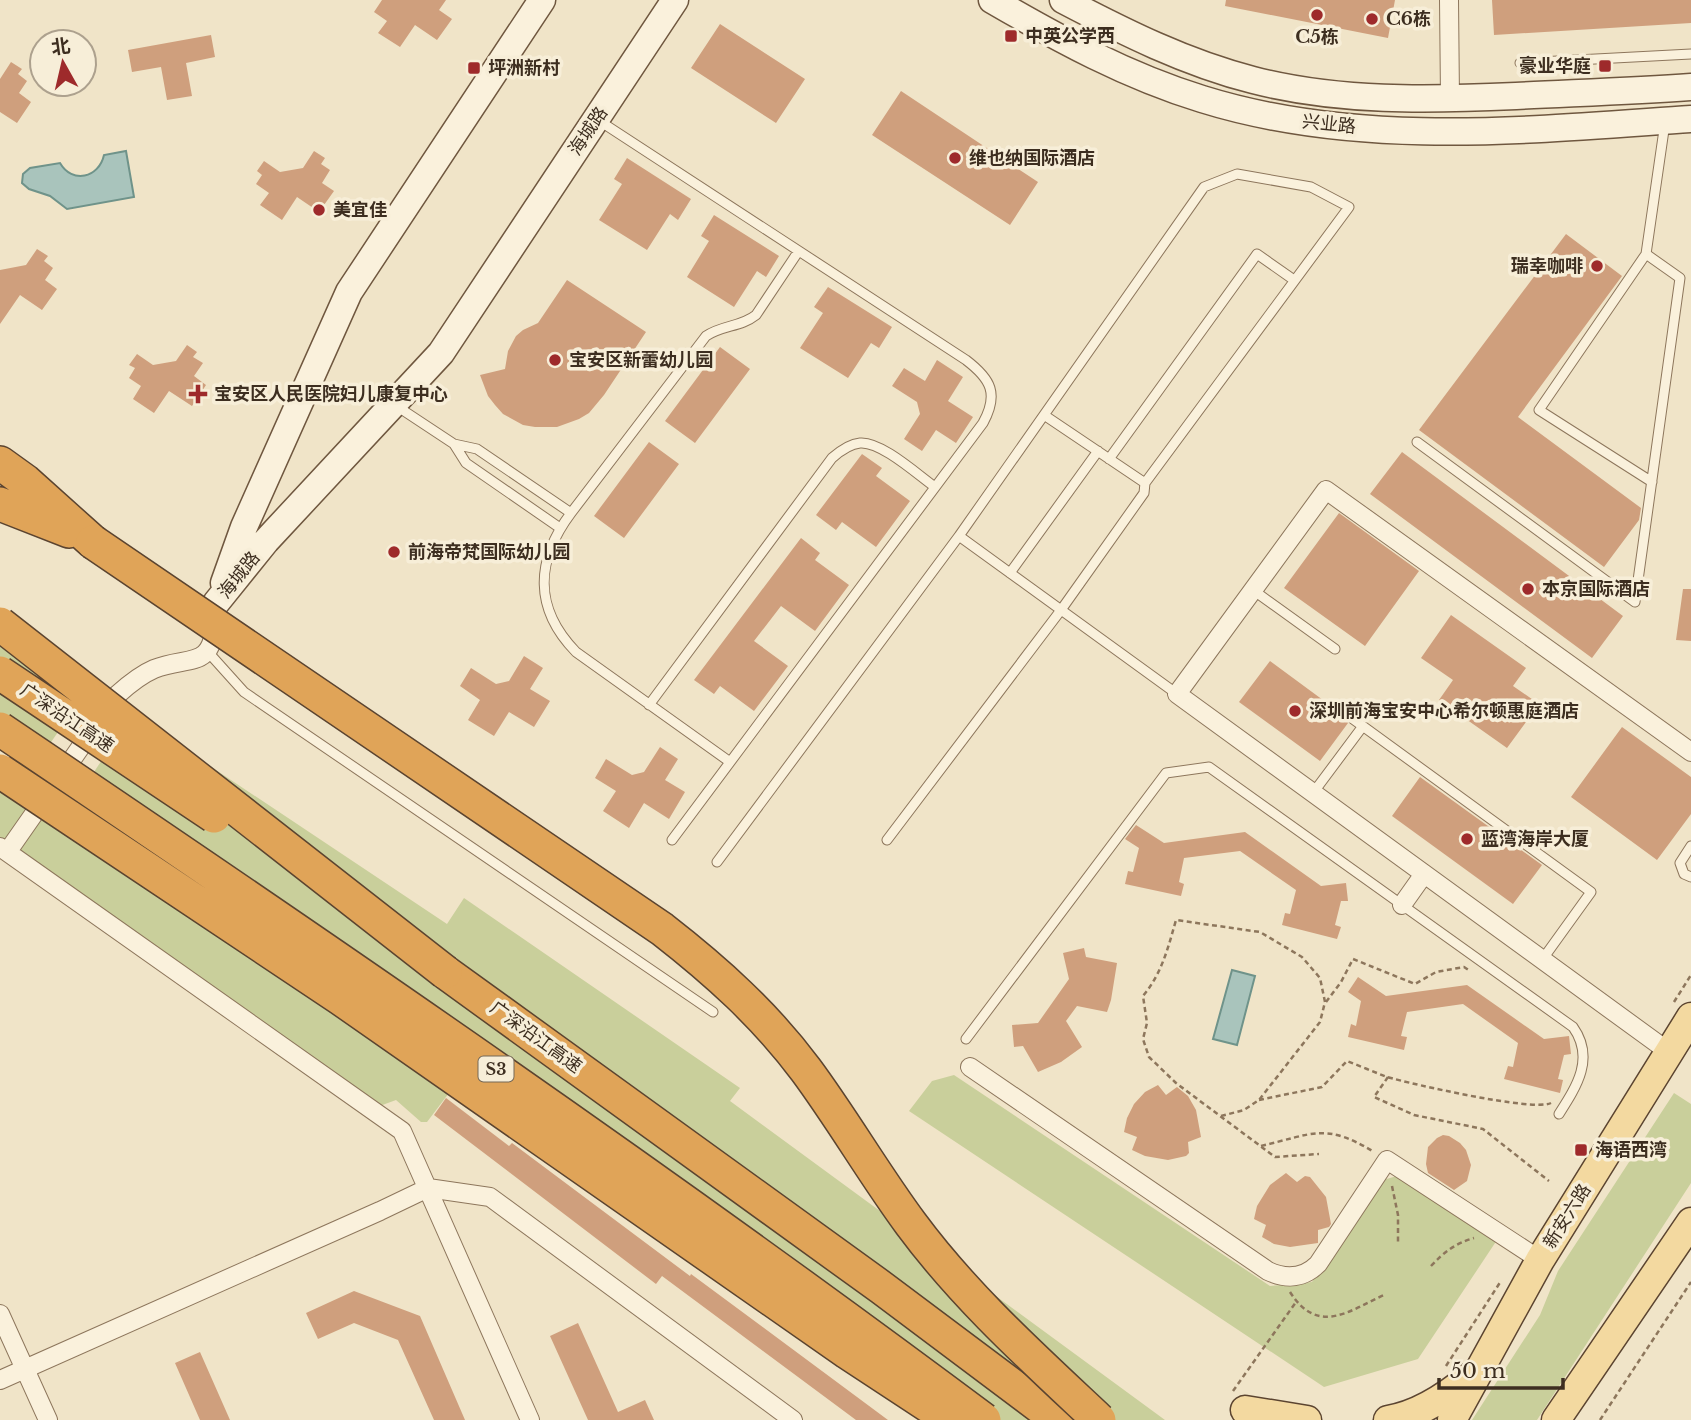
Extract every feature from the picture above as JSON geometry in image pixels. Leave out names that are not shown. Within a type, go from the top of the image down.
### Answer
[{"type":"highway","points":[[0,463],[25,481],[93,542],[662,929],[730,984],[807,1070],[904,1214],[940,1260],[1009,1335],[1098,1420]]},
{"type":"highway","points":[[0,504],[93,542]]},
{"type":"highway","points":[[0,624],[445,972]]},
{"type":"highway","name":"广深沿江高速","points":[[0,673],[445,972],[871,1280],[1058,1420]]},
{"type":"highway","name":"S3","points":[[0,729],[551,1107],[842,1314],[984,1420]]},
{"type":"highway","points":[[0,771],[340,998],[847,1352],[950,1420]]},
{"type":"main road","name":"海城路","points":[[216,603],[244,527],[349,292],[542,0]]},
{"type":"main road","name":"海城路","points":[[216,603],[266,541],[441,352],[675,0]]},
{"type":"main road","name":"兴业路","points":[[992,0],[1071,46],[1147,80],[1203,100],[1282,119],[1407,131],[1524,129],[1691,119]]},
{"type":"main road","name":"兴业路","points":[[1063,0],[1187,59],[1253,80],[1307,91],[1413,99],[1691,87]]},
{"type":"main road","name":"新安六路","points":[[1451,1420],[1539,1260],[1691,1017]]},
{"type":"main road","points":[[1556,1420],[1691,1222]]},
{"type":"main road","points":[[1388,1420],[1419,1411],[1478,1371]]},
{"type":"main road","points":[[1236,1404],[1307,1420]]},
{"type":"street","points":[[1449,0],[1450,98]]},
{"type":"street","points":[[1669,1052],[1177,694],[1326,490],[1691,752]]},
{"type":"street","points":[[216,603],[214,639],[208,652],[195,660],[156,668],[142,675],[117,695],[4,849],[402,1131],[530,1420]]},
{"type":"street","points":[[1402,905],[1424,874]]},
{"type":"street","points":[[970,1067],[1279,1276],[1301,1275],[1310,1272],[1318,1264],[1387,1160],[1539,1260]]},
{"type":"street","points":[[0,1380],[428,1188],[489,1197],[793,1420]]},
{"type":"street","points":[[0,1314],[48,1420]]},
{"type":"lane","points":[[1520,63],[1691,54]]},
{"type":"lane","points":[[596,119],[966,360],[979,370],[991,389],[992,400],[988,413],[671,840]]},
{"type":"lane","points":[[1652,482],[1539,410],[1646,254],[1665,121]]},
{"type":"lane","points":[[717,862],[959,536],[1204,187],[1237,174],[1311,187],[1349,207],[1145,483],[1144,493],[1061,610],[887,840]]},
{"type":"lane","points":[[730,762],[576,652],[562,639],[546,606],[544,582],[547,559],[560,528],[570,513],[706,336],[716,329],[739,325],[757,315],[798,252]]},
{"type":"lane","points":[[1109,459],[1257,254],[1294,280]]},
{"type":"lane","points":[[1417,442],[1635,602],[1680,278],[1646,254]]},
{"type":"lane","points":[[394,404],[454,444],[477,449],[570,513]]},
{"type":"lane","points":[[1044,415],[1145,483]]},
{"type":"lane","points":[[649,705],[832,458],[845,447],[860,443],[875,445],[935,487]]},
{"type":"lane","points":[[454,444],[466,463],[560,528]]},
{"type":"lane","points":[[1010,573],[1098,451]]},
{"type":"lane","points":[[959,536],[1177,694]]},
{"type":"lane","points":[[1253,590],[1335,649]]},
{"type":"lane","points":[[208,652],[244,692],[713,1012]]},
{"type":"lane","points":[[1353,719],[1591,892],[1542,960]]},
{"type":"lane","points":[[1313,793],[1363,726]]},
{"type":"lane","points":[[966,1039],[1166,773],[1209,767],[1573,1027],[1580,1037],[1584,1062],[1581,1076],[1559,1114]]},
{"type":"lane","points":[[1691,846],[1680,863],[1684,874],[1691,877]]},
{"type":"path","points":[[1222,1116],[1244,1110],[1259,1100],[1320,1022],[1325,1002],[1320,978],[1301,957],[1260,932],[1176,920],[1164,964],[1143,996],[1147,1023],[1143,1039],[1145,1051],[1166,1074],[1275,1157],[1319,1154]]},
{"type":"path","points":[[1325,1002],[1342,982],[1353,959],[1415,984],[1445,970],[1464,967],[1475,974]]},
{"type":"path","points":[[1259,1100],[1322,1087],[1347,1061],[1388,1077],[1517,1105],[1545,1106],[1552,1103]]},
{"type":"path","points":[[1388,1077],[1374,1097],[1414,1115],[1483,1129],[1549,1181]]},
{"type":"path","points":[[1261,1146],[1325,1131],[1351,1138],[1387,1160],[1398,1215],[1398,1244]]},
{"type":"path","points":[[1431,1266],[1459,1242],[1494,1231]]},
{"type":"path","points":[[1279,1276],[1296,1303],[1313,1313],[1330,1318],[1345,1315],[1384,1295]]},
{"type":"path","points":[[1600,1420],[1691,1282]]},
{"type":"path","points":[[1236,1404],[1296,1303]]},
{"type":"green space","points":[[0,625],[90,686],[31,771],[0,750]]},
{"type":"green space","points":[[132,714],[447,924],[464,898],[740,1088],[730,1101],[1165,1420],[976,1420],[822,1330],[75,801]]},
{"type":"green space","points":[[0,782],[452,1089],[427,1122],[421,1122],[396,1100],[377,1107],[0,839]]},
{"type":"green space","points":[[954,1075],[1270,1286],[1312,1282],[1383,1180],[1397,1176],[1497,1240],[1418,1359],[1324,1387],[909,1111],[932,1081]]},
{"type":"green space","points":[[1674,1093],[1691,1104],[1691,1183],[1537,1420],[1472,1420],[1540,1315],[1558,1271]]},
{"type":"water","points":[[126,151],[134,197],[67,209],[50,196],[29,189],[22,183],[23,174],[30,168],[60,163],[71,174],[85,176],[97,169],[104,155]]},
{"type":"water","points":[[1232,970],[1255,976],[1237,1045],[1213,1039]]},
{"type":"building","points":[[382,0],[446,0],[439,10],[452,19],[437,40],[415,25],[400,47],[378,33],[387,21],[374,12]]},
{"type":"building","points":[[1226,0],[1395,0],[1388,38],[1225,6]]},
{"type":"building","points":[[1492,0],[1691,0],[1691,23],[1494,35]]},
{"type":"building","points":[[720,24],[805,79],[776,123],[691,68]]},
{"type":"building","points":[[211,35],[215,57],[186,63],[192,96],[167,100],[161,67],[132,72],[128,50]]},
{"type":"building","points":[[11,62],[22,69],[18,74],[27,81],[19,93],[31,102],[17,123],[0,112],[0,79]]},
{"type":"building","points":[[901,91],[1038,182],[1010,225],[872,135]]},
{"type":"building","points":[[314,151],[325,158],[321,164],[330,170],[322,183],[334,191],[319,212],[297,197],[282,220],[260,205],[269,193],[256,184],[262,175],[257,171],[264,161],[280,172],[303,168]]},
{"type":"building","points":[[627,158],[691,199],[678,220],[670,214],[647,250],[599,220],[622,184],[614,179]]},
{"type":"building","points":[[714,215],[779,256],[766,277],[757,271],[734,307],[687,277],[709,241],[701,236]]},
{"type":"building","points":[[1566,234],[1622,276],[1518,417],[1641,508],[1639,520],[1604,567],[1419,430]]},
{"type":"building","points":[[37,249],[48,256],[44,261],[53,268],[45,280],[57,289],[42,310],[20,295],[0,324],[0,270],[26,265]]},
{"type":"building","points":[[567,280],[646,332],[589,413],[557,427],[523,425],[503,414],[495,405],[488,396],[480,375],[505,369],[508,351],[516,336],[538,323]]},
{"type":"building","points":[[828,287],[892,327],[879,348],[871,343],[848,378],[800,348],[823,313],[814,307]]},
{"type":"building","points":[[187,345],[197,352],[193,357],[203,363],[194,376],[206,385],[192,406],[169,391],[154,413],[133,399],[141,386],[129,378],[135,368],[129,365],[137,354],[153,365],[176,361]]},
{"type":"building","points":[[720,347],[750,369],[695,443],[665,421]]},
{"type":"building","points":[[937,360],[963,377],[948,401],[973,417],[956,443],[936,430],[922,451],[904,439],[920,414],[917,402],[892,386],[904,368],[925,381]]},
{"type":"building","points":[[649,442],[679,464],[624,538],[594,516]]},
{"type":"building","points":[[1402,452],[1623,616],[1592,658],[1370,494]]},
{"type":"building","points":[[862,454],[882,468],[876,476],[910,501],[876,547],[842,522],[836,530],[816,515]]},
{"type":"building","points":[[1339,513],[1419,571],[1365,646],[1284,588]]},
{"type":"building","points":[[801,538],[820,553],[815,560],[849,585],[815,631],[781,606],[754,641],[788,666],[754,711],[720,686],[714,694],[694,680]]},
{"type":"building","points":[[1683,589],[1691,589],[1691,641],[1676,640]]},
{"type":"building","points":[[1451,615],[1526,668],[1513,686],[1539,704],[1507,748],[1439,700],[1453,680],[1421,658]]},
{"type":"building","points":[[524,656],[543,668],[530,689],[550,701],[534,727],[509,712],[494,736],[468,720],[480,700],[460,686],[471,668],[496,684],[509,681]]},
{"type":"building","name":"深圳前海宝安中心希尔顿惠庭酒店","points":[[1270,661],[1346,717],[1348,723],[1320,761],[1239,702]]},
{"type":"building","points":[[1622,727],[1691,777],[1691,814],[1657,860],[1571,797]]},
{"type":"building","points":[[660,747],[678,759],[665,780],[685,792],[669,819],[644,803],[629,828],[603,811],[616,791],[595,778],[606,759],[632,775],[644,772]]},
{"type":"building","name":"蓝湾海岸大厦","points":[[1420,777],[1542,865],[1513,904],[1392,816]]},
{"type":"building","points":[[1136,825],[1164,843],[1245,832],[1321,886],[1346,883],[1348,901],[1341,901],[1335,925],[1341,927],[1337,939],[1282,925],[1285,913],[1290,914],[1296,890],[1240,851],[1184,858],[1179,882],[1184,884],[1181,896],[1125,884],[1128,871],[1133,872],[1139,848],[1125,839]]},
{"type":"building","points":[[1084,948],[1086,957],[1117,963],[1107,1012],[1077,1006],[1066,1021],[1082,1047],[1061,1062],[1038,1072],[1023,1046],[1014,1047],[1012,1025],[1038,1023],[1069,979],[1063,953]]},
{"type":"building","points":[[1358,977],[1386,996],[1467,985],[1544,1039],[1569,1036],[1571,1054],[1564,1055],[1558,1079],[1563,1080],[1560,1093],[1504,1079],[1508,1066],[1513,1067],[1518,1043],[1463,1004],[1407,1012],[1401,1036],[1407,1037],[1404,1050],[1348,1037],[1351,1024],[1356,1026],[1361,1001],[1348,992]]},
{"type":"building","points":[[1158,1085],[1166,1095],[1177,1087],[1188,1096],[1196,1110],[1201,1137],[1188,1142],[1189,1153],[1186,1156],[1168,1160],[1145,1156],[1132,1150],[1137,1137],[1124,1132],[1134,1104],[1145,1092]]},
{"type":"building","points":[[446,1098],[509,1146],[512,1143],[888,1420],[856,1420],[662,1276],[656,1284],[434,1115]]},
{"type":"building","points":[[1443,1135],[1460,1143],[1466,1150],[1471,1165],[1467,1181],[1454,1190],[1428,1173],[1426,1164],[1428,1147]]},
{"type":"building","points":[[1286,1173],[1297,1182],[1305,1176],[1310,1177],[1326,1197],[1331,1224],[1318,1230],[1318,1243],[1290,1247],[1274,1244],[1262,1237],[1266,1225],[1254,1219],[1257,1206],[1270,1185]]},
{"type":"building","points":[[354,1291],[420,1316],[465,1420],[434,1420],[398,1340],[354,1323],[318,1339],[306,1313]]},
{"type":"building","points":[[578,1323],[618,1412],[645,1400],[654,1420],[588,1420],[550,1336]]},
{"type":"building","points":[[200,1352],[230,1420],[200,1420],[175,1363]]},
{"type":"place","name":"C5栋","points":[[1317,15]]},
{"type":"place","name":"C6栋","points":[[1372,19]]},
{"type":"place","name":"中英公学西","points":[[1011,36]]},
{"type":"place","name":"豪业华庭","points":[[1605,66]]},
{"type":"place","name":"坪洲新村","points":[[474,68]]},
{"type":"place","name":"维也纳国际酒店","points":[[955,158]]},
{"type":"place","name":"美宜佳","points":[[319,210]]},
{"type":"place","name":"瑞幸咖啡","points":[[1597,266]]},
{"type":"place","name":"宝安区新蕾幼儿园","points":[[555,360]]},
{"type":"place","name":"宝安区人民医院妇儿康复中心","points":[[198,394]]},
{"type":"place","name":"前海帝梵国际幼儿园","points":[[394,552]]},
{"type":"place","name":"本京国际酒店","points":[[1528,589]]},
{"type":"place","name":"深圳前海宝安中心希尔顿惠庭酒店","points":[[1295,711]]},
{"type":"place","name":"蓝湾海岸大厦","points":[[1467,839]]},
{"type":"place","name":"海语西湾","points":[[1581,1150]]}]
